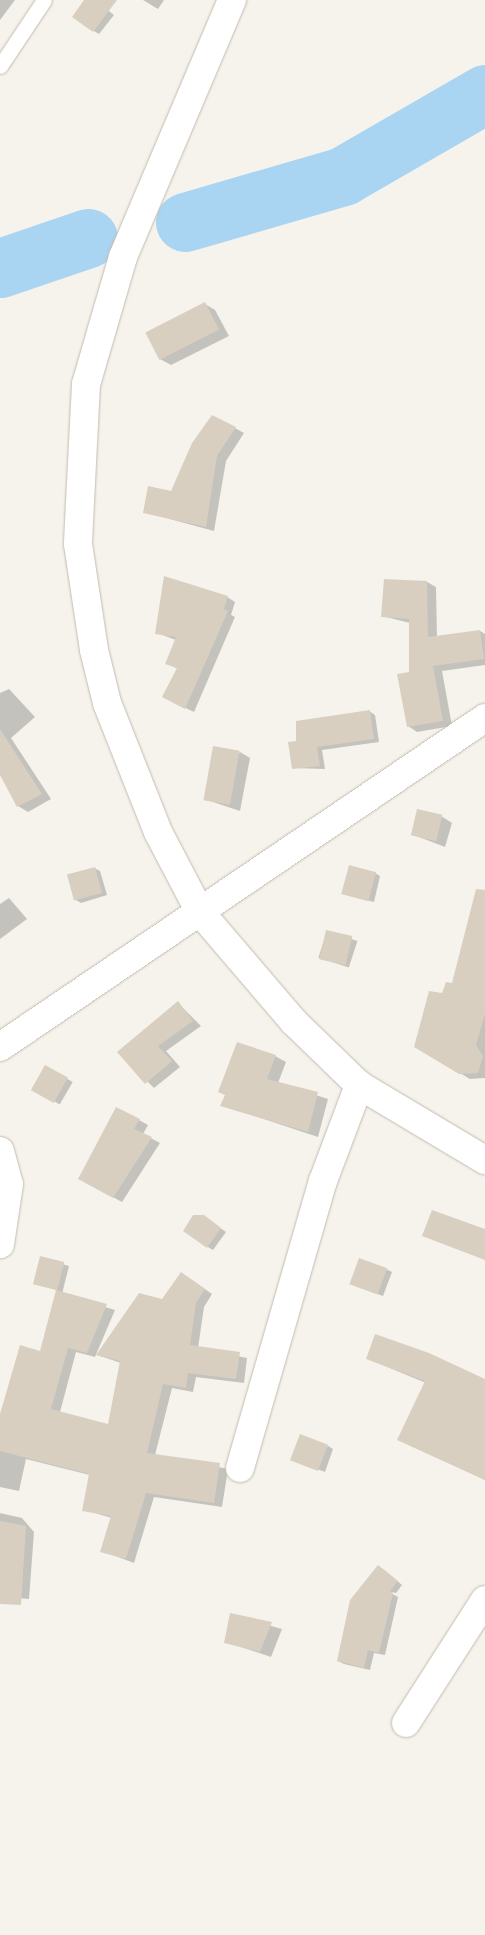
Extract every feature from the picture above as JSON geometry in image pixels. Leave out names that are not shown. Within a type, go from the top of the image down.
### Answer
[{"type":"street","points":[[232,0],[123,257],[98,333],[86,384],[77,502],[83,584],[107,703],[158,832],[200,912],[294,1022],[359,1085],[485,1160]]},
{"type":"street","points":[[0,1047],[485,718]]},
{"type":"street","points":[[240,1468],[323,1181],[359,1085]]},
{"type":"street","points":[[0,1150],[9,1184],[0,1244]]},
{"type":"street","points":[[406,1723],[485,1600]]},
{"type":"lane","points":[[0,66],[44,0]]},
{"type":"building","points":[[84,0],[117,0],[93,32],[72,17]]},
{"type":"building","points":[[205,302],[219,330],[159,360],[145,332]]},
{"type":"building","points":[[212,415],[236,427],[217,456],[206,527],[143,513],[148,486],[171,491],[192,443]]},
{"type":"building","points":[[164,576],[228,596],[224,609],[228,611],[185,709],[162,697],[177,668],[165,664],[176,637],[155,634]]},
{"type":"building","points":[[384,579],[427,581],[428,637],[480,630],[484,659],[433,666],[443,721],[407,727],[397,674],[409,672],[409,619],[381,617]]},
{"type":"building","points":[[370,710],[374,739],[317,747],[320,766],[292,769],[288,742],[296,741],[296,721]]},
{"type":"building","points":[[0,729],[42,794],[17,807],[0,775]]},
{"type":"building","points":[[213,746],[240,751],[230,805],[203,800]]},
{"type":"building","points":[[417,809],[442,815],[436,841],[411,835]]},
{"type":"building","points":[[349,865],[376,872],[368,901],[341,894]]},
{"type":"building","points":[[95,867],[102,893],[74,901],[67,875]]},
{"type":"building","points":[[476,889],[485,890],[485,1014],[476,1045],[483,1056],[478,1073],[459,1074],[414,1047],[429,991],[442,993],[446,982],[452,983]]},
{"type":"building","points":[[326,930],[352,936],[346,965],[319,959]]},
{"type":"building","points":[[178,1001],[193,1021],[158,1046],[172,1061],[145,1084],[117,1052]]},
{"type":"building","points":[[237,1042],[276,1055],[267,1079],[318,1092],[308,1132],[220,1106],[225,1095],[218,1092]]},
{"type":"building","points":[[45,1065],[68,1078],[54,1103],[31,1090]]},
{"type":"building","points":[[116,1107],[140,1119],[134,1129],[152,1137],[113,1198],[78,1179]]},
{"type":"building","points":[[432,1210],[485,1229],[485,1260],[422,1236]]},
{"type":"building","points":[[193,1215],[204,1215],[221,1228],[207,1248],[183,1231]]},
{"type":"building","points":[[40,1256],[64,1262],[57,1290],[33,1284]]},
{"type":"building","points":[[359,1258],[387,1268],[378,1295],[349,1284]]},
{"type":"building","points":[[181,1272],[205,1289],[196,1303],[190,1345],[240,1352],[236,1379],[188,1373],[186,1388],[163,1384],[147,1453],[220,1463],[214,1503],[146,1493],[126,1559],[100,1552],[111,1516],[82,1511],[89,1474],[0,1451],[0,1414],[20,1345],[40,1351],[56,1290],[107,1304],[87,1353],[68,1348],[51,1409],[108,1424],[120,1361],[96,1355],[139,1293],[162,1299]]},
{"type":"building","points":[[375,1334],[429,1353],[485,1379],[485,1480],[397,1440],[425,1381],[366,1359]]},
{"type":"building","points":[[300,1434],[328,1445],[318,1471],[290,1460]]},
{"type":"building","points":[[0,1521],[26,1526],[21,1605],[0,1604]]},
{"type":"building","points":[[378,1565],[398,1581],[390,1591],[393,1593],[379,1653],[368,1650],[364,1668],[337,1661],[350,1600]]},
{"type":"building","points":[[230,1613],[272,1622],[260,1652],[224,1643]]},
{"type":"waterway","points":[[185,222],[343,176],[485,94]]},
{"type":"waterway","points":[[0,268],[88,238]]}]
